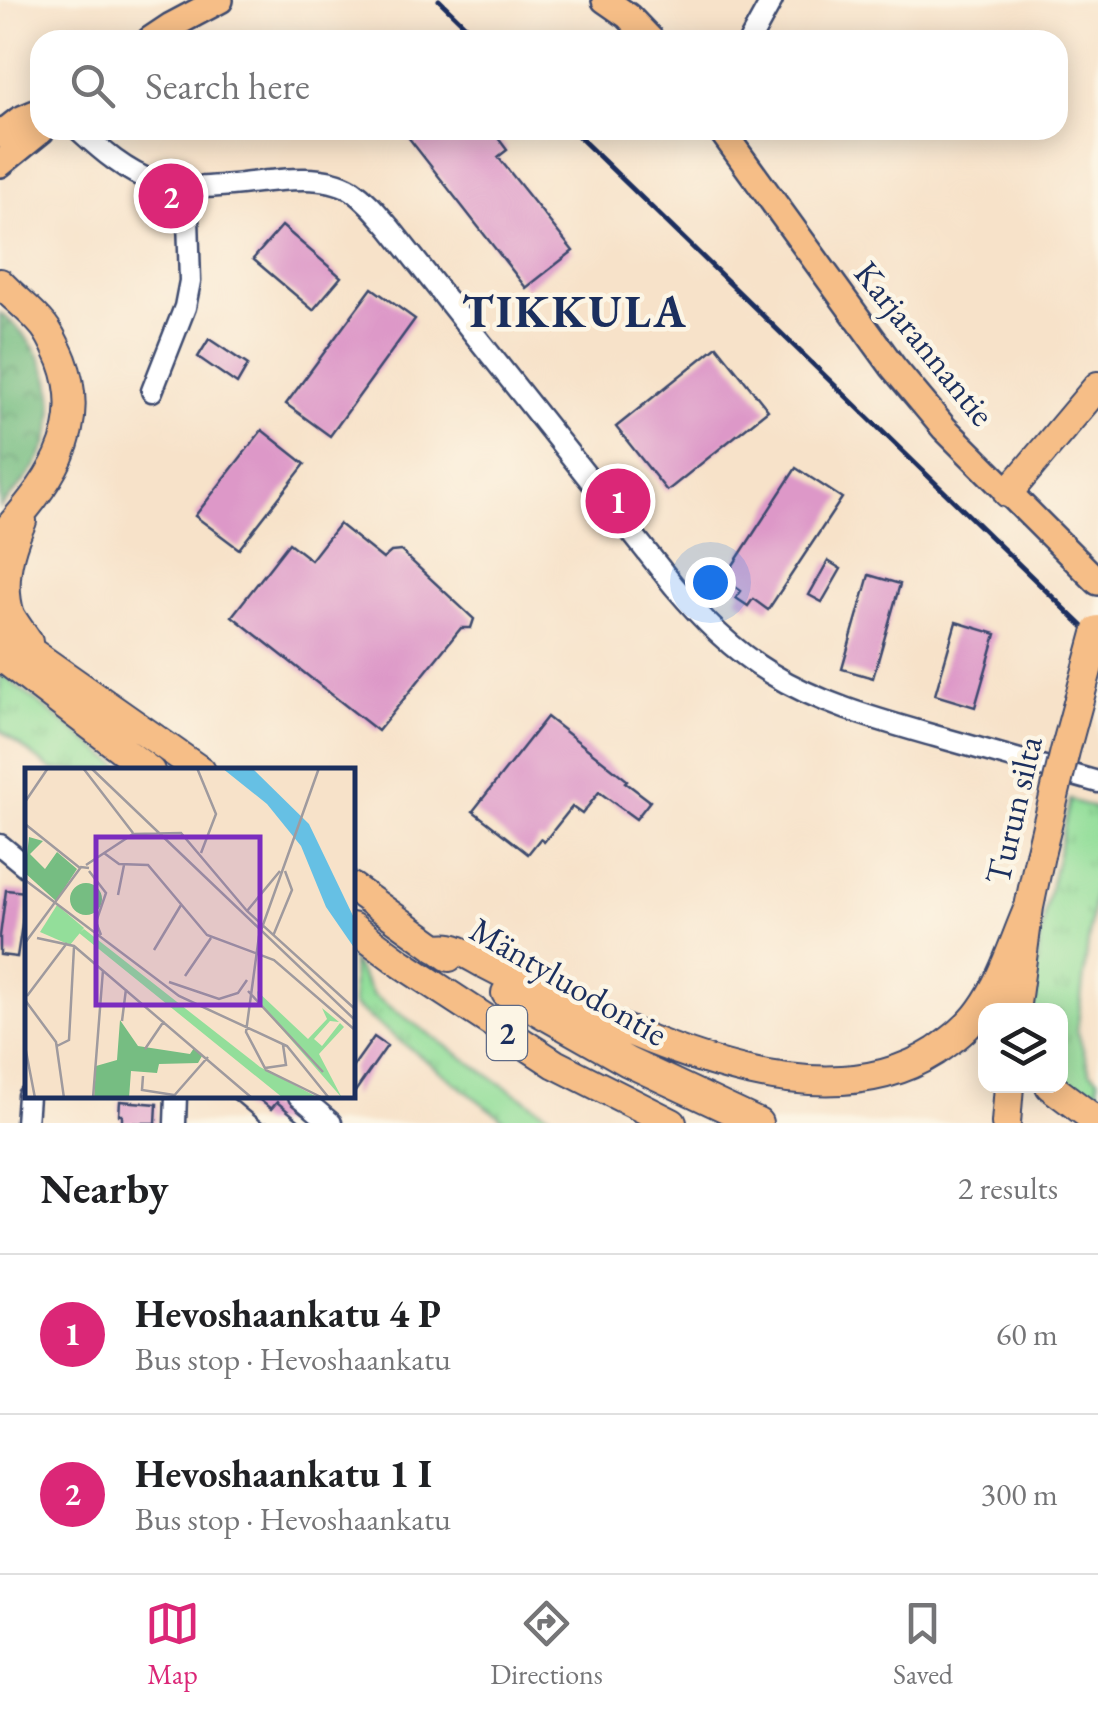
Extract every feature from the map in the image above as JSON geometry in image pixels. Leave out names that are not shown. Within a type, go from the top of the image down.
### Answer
[{"type":"highway","points":[[0,538],[54,469],[70,422],[67,374],[46,328],[2,287]]},
{"type":"highway","points":[[1008,492],[1098,386]]},
{"type":"highway","points":[[28,506],[7,553],[2,588],[11,616],[36,654]]},
{"type":"highway","points":[[0,630],[198,768]]},
{"type":"highway","name":"Turun silta","points":[[1016,1003],[1028,906],[1098,630]]},
{"type":"highway","points":[[0,656],[147,768]]},
{"type":"highway","name":"Mäntyluodontie","points":[[355,889],[515,999],[628,1062],[758,1123]]},
{"type":"highway","points":[[436,948],[454,948],[527,986],[633,1033],[713,1062],[771,1077],[823,1084],[896,1072],[951,1040],[981,1010],[998,984],[1028,906]]},
{"type":"highway","name":"Mäntyluodontie","points":[[355,928],[402,964],[555,1064],[672,1123]]},
{"type":"highway","points":[[1006,1123],[1008,1093]]},
{"type":"highway","points":[[1059,1093],[1098,1122]]},
{"type":"main road","points":[[165,30],[220,0]]},
{"type":"main road","points":[[605,0],[641,30]]},
{"type":"main road","points":[[0,135],[30,115]]},
{"type":"main road","points":[[0,164],[30,140]]},
{"type":"main road","name":"Karjarannantie","points":[[728,140],[893,367],[944,428],[1098,582]]},
{"type":"street","points":[[756,30],[772,0]]},
{"type":"street","points":[[92,140],[136,174],[156,183],[187,187],[308,180],[350,188],[369,204],[684,597],[718,634],[772,675],[832,703],[1098,782]]},
{"type":"street","points":[[152,391],[185,307],[190,281],[187,187]]},
{"type":"street","points":[[0,846],[25,866]]},
{"type":"street","points":[[26,1123],[28,1098]]},
{"type":"street","points":[[175,1123],[176,1098]]},
{"type":"street","points":[[301,1098],[331,1123]]},
{"type":"green space","points":[[0,313],[32,345],[50,382],[53,402],[52,423],[36,465],[0,508]]},
{"type":"green space","points":[[0,673],[122,768],[49,768],[0,730]]},
{"type":"green space","points":[[1070,800],[1098,809],[1098,864],[1077,1030],[1090,1072],[1098,1078],[1098,1113],[1068,1088],[1068,1003],[1030,1003],[1045,911]]},
{"type":"green space","points":[[355,965],[373,995],[562,1123],[508,1123],[355,1007]]},
{"type":"building","points":[[410,140],[500,140],[507,150],[498,157],[573,251],[526,288]]},
{"type":"building","points":[[282,226],[341,277],[313,310],[253,259]]},
{"type":"building","points":[[372,288],[415,319],[330,436],[286,404]]},
{"type":"building","points":[[209,339],[248,365],[237,384],[198,357]]},
{"type":"building","points":[[717,346],[768,410],[667,491],[616,427]]},
{"type":"building","points":[[262,430],[305,464],[239,549],[195,516]]},
{"type":"building","points":[[796,468],[842,498],[768,610],[753,599],[748,606],[736,598],[741,591],[724,579]]},
{"type":"building","points":[[339,524],[383,559],[391,552],[401,551],[474,619],[471,628],[461,628],[378,731],[232,616],[289,543],[311,560]]},
{"type":"building","points":[[828,561],[841,569],[822,602],[809,595]]},
{"type":"building","points":[[869,575],[900,584],[873,678],[842,669]]},
{"type":"building","points":[[956,622],[996,634],[975,707],[935,695]]},
{"type":"building","points":[[547,717],[650,801],[636,819],[599,792],[582,814],[572,807],[544,842],[540,839],[528,854],[473,811]]},
{"type":"building","points":[[6,890],[25,892],[17,957],[0,955]]},
{"type":"building","points":[[374,1037],[387,1046],[355,1092],[355,1064]]},
{"type":"building","points":[[232,1098],[257,1098],[271,1109],[277,1102],[302,1123],[262,1123]]},
{"type":"building","points":[[120,1101],[157,1104],[156,1123],[122,1123]]},
{"type":"railway","points":[[439,0],[470,30]]},
{"type":"railway","points":[[582,140],[1098,641]]},
{"type":"place","name":"Hevoshaankatu 1 I","points":[[171,196]]},
{"type":"place","name":"Hevoshaankatu 4 P","points":[[618,501]]},
{"type":"district","name":"TIKKULA","points":[[575,311]]}]
